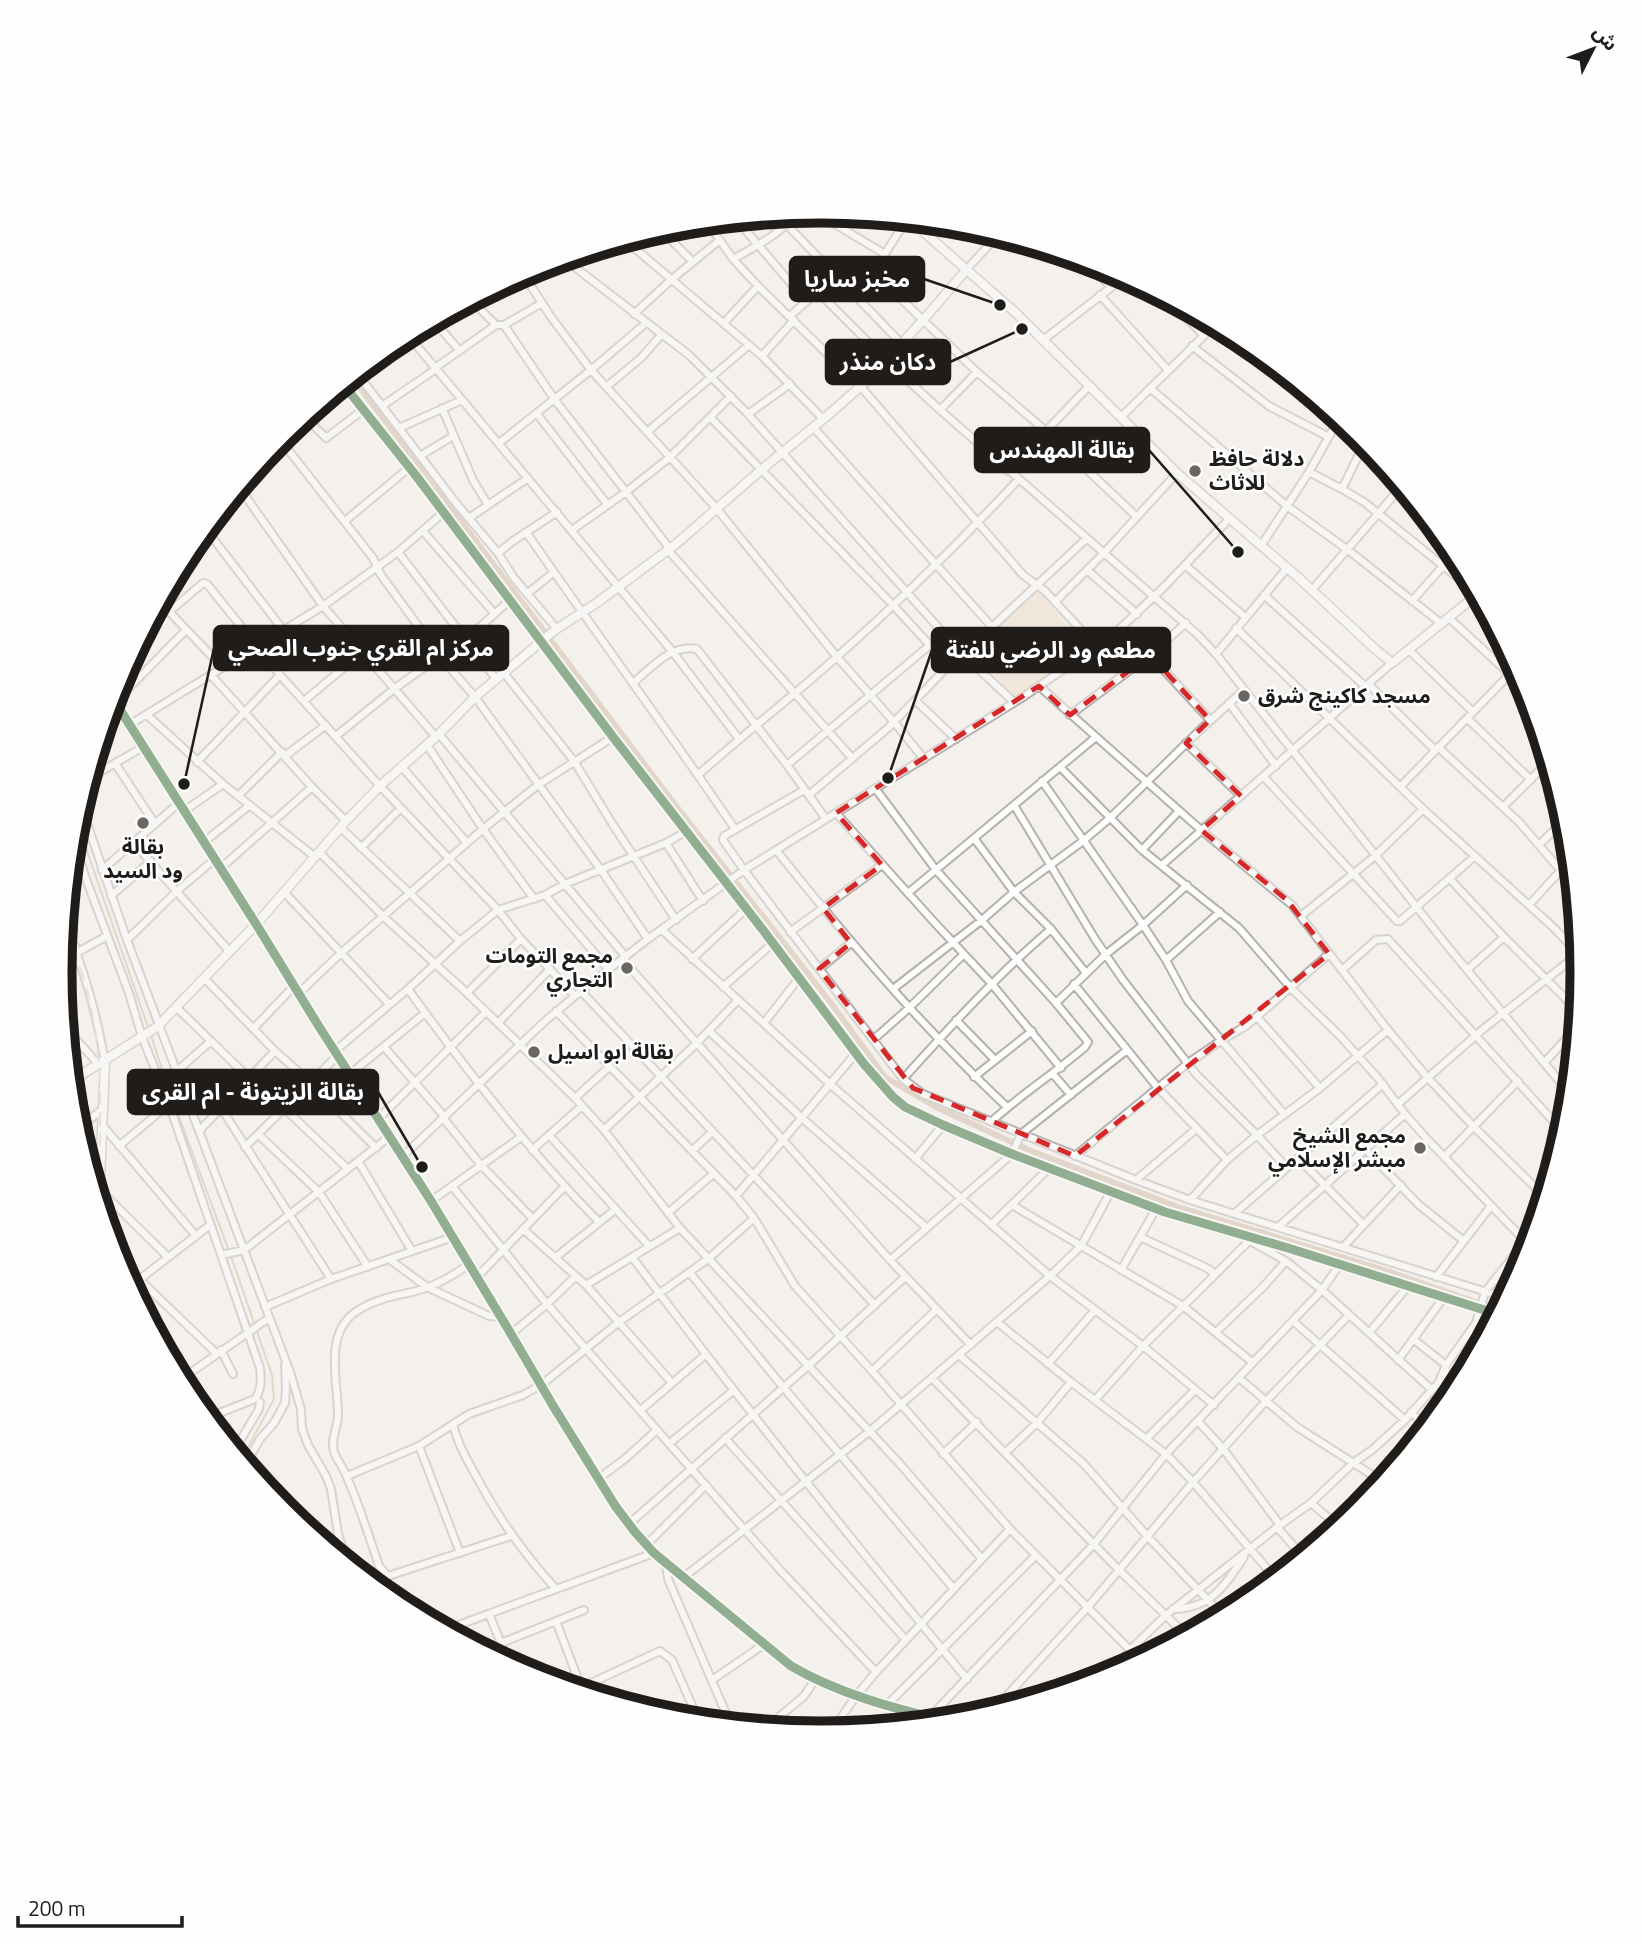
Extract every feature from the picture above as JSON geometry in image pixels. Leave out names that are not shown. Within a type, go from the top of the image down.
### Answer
[{"type":"street","points":[[833,223],[885,254]]},
{"type":"street","points":[[733,259],[787,225],[901,343]]},
{"type":"street","points":[[741,227],[806,301]]},
{"type":"street","points":[[851,290],[885,254],[903,227]]},
{"type":"street","points":[[920,229],[1017,314],[1177,473],[1392,663]]},
{"type":"street","points":[[720,230],[715,233],[733,259],[861,387],[1023,575],[1055,601],[1096,646]]},
{"type":"street","points":[[673,242],[677,237]]},
{"type":"street","points":[[669,238],[693,262]]},
{"type":"street","points":[[634,314],[720,240]]},
{"type":"street","points":[[79,1077],[158,1026],[256,924],[343,824],[475,697],[556,629],[619,587],[669,549],[861,387],[991,242]]},
{"type":"street","points":[[633,247],[762,356],[823,419]]},
{"type":"street","points":[[573,266],[689,355],[712,377],[961,653],[1014,702]]},
{"type":"street","points":[[871,271],[1137,517]]},
{"type":"street","points":[[1102,278],[1111,287]]},
{"type":"street","points":[[529,282],[551,317],[606,387],[717,509],[924,759]]},
{"type":"street","points":[[1043,340],[1116,284]]},
{"type":"street","points":[[724,323],[758,286]]},
{"type":"street","points":[[762,356],[806,301],[815,293],[820,294],[940,411],[1186,623],[1216,654],[1375,856],[1562,1084]]},
{"type":"street","points":[[1100,295],[1168,370]]},
{"type":"street","points":[[382,406],[496,325],[504,325],[542,303]]},
{"type":"street","points":[[478,307],[496,325]]},
{"type":"street","points":[[1187,319],[1203,335]]},
{"type":"street","points":[[499,443],[592,370],[646,323]]},
{"type":"street","points":[[504,325],[555,400],[669,549],[852,758]]},
{"type":"street","points":[[439,327],[459,350]]},
{"type":"street","points":[[1121,417],[1208,331]]},
{"type":"street","points":[[606,387],[633,365],[662,334]]},
{"type":"street","points":[[414,343],[672,651],[738,739]]},
{"type":"street","points":[[647,432],[749,345]]},
{"type":"street","points":[[1192,346],[1269,407],[1329,437]]},
{"type":"street","points":[[940,411],[978,372]]},
{"type":"street","points":[[362,380],[556,629]]},
{"type":"street","points":[[748,414],[790,384]]},
{"type":"street","points":[[1009,471],[1090,385]]},
{"type":"street","points":[[1150,387],[1287,506],[1412,601],[1445,621],[1507,672],[1473,712],[1400,787]]},
{"type":"street","points":[[349,391],[410,467],[856,1053],[893,1097],[905,1107],[1012,1154],[1156,1209],[1489,1311]]},
{"type":"street","points":[[572,530],[669,458],[731,396]]},
{"type":"street","points":[[399,428],[462,400]]},
{"type":"street","points":[[442,408],[473,480],[488,506]]},
{"type":"street","points":[[311,424],[327,438],[363,410]]},
{"type":"street","points":[[537,414],[607,504]]},
{"type":"street","points":[[710,417],[948,665]]},
{"type":"street","points":[[1261,546],[1334,427]]},
{"type":"street","points":[[814,428],[992,628]]},
{"type":"street","points":[[420,456],[453,436]]},
{"type":"street","points":[[287,447],[378,566],[381,575],[441,658],[475,697],[648,939]]},
{"type":"street","points":[[1342,489],[1360,452]]},
{"type":"street","points":[[345,522],[410,467]]},
{"type":"street","points":[[1309,472],[1342,489],[1379,514],[1458,578]]},
{"type":"street","points":[[1055,601],[1103,554],[1177,473]]},
{"type":"street","points":[[469,518],[528,478]]},
{"type":"street","points":[[698,775],[893,605],[977,524],[1018,480]]},
{"type":"street","points":[[1312,590],[1396,493]]},
{"type":"street","points":[[244,495],[323,606],[505,813],[697,1043],[905,1277],[971,1345]]},
{"type":"street","points":[[130,725],[323,606],[398,552],[444,512]]},
{"type":"street","points":[[498,553],[557,512]]},
{"type":"street","points":[[402,1157],[578,993],[743,871],[956,739],[1111,637],[1137,614],[1229,519]]},
{"type":"street","points":[[423,531],[494,613]]},
{"type":"street","points":[[526,532],[735,829]]},
{"type":"street","points":[[212,537],[285,631]]},
{"type":"street","points":[[1086,539],[992,628],[948,665],[894,722],[852,758],[807,792],[735,829],[723,839],[743,871],[903,1079],[923,1094],[1190,1200],[1345,1246],[1496,1296]]},
{"type":"street","points":[[398,552],[496,679]]},
{"type":"street","points":[[1185,565],[1245,617]]},
{"type":"street","points":[[1412,601],[1443,566]]},
{"type":"street","points":[[1216,654],[1287,568]]},
{"type":"street","points":[[1087,570],[1137,614]]},
{"type":"street","points":[[528,593],[554,572]]},
{"type":"street","points":[[169,612],[205,582],[280,675],[380,786],[498,910],[521,939],[662,1077],[875,1305]]},
{"type":"street","points":[[1264,594],[1503,807],[1564,874]]},
{"type":"street","points":[[1162,865],[1392,663],[1471,599]]},
{"type":"street","points":[[336,736],[394,689],[441,658],[510,600]]},
{"type":"street","points":[[166,609],[223,668]]},
{"type":"street","points":[[1070,715],[1150,655],[1186,623]]},
{"type":"street","points":[[1236,628],[1569,946]]},
{"type":"street","points":[[129,686],[186,630]]},
{"type":"street","points":[[787,765],[930,645]]},
{"type":"street","points":[[632,683],[672,651],[693,647],[697,649],[826,819]]},
{"type":"street","points":[[1409,650],[1473,712]]},
{"type":"street","points":[[305,701],[363,652]]},
{"type":"street","points":[[1150,655],[1210,720]]},
{"type":"street","points":[[504,673],[574,761],[676,920]]},
{"type":"street","points":[[211,675],[284,754],[361,848],[460,941]]},
{"type":"street","points":[[197,762],[280,675]]},
{"type":"street","points":[[1039,686],[1201,830],[1287,900],[1428,1078],[1537,1190]]},
{"type":"street","points":[[893,989],[1110,818],[1244,690]]},
{"type":"street","points":[[915,701],[956,739]]},
{"type":"street","points":[[1229,703],[1276,766]]},
{"type":"street","points":[[120,709],[431,1201],[598,1479],[629,1524],[654,1553],[791,1667],[856,1696],[921,1715]]},
{"type":"street","points":[[147,715],[223,784],[317,855],[467,993],[575,1098],[604,1130],[680,1228],[870,1431],[982,1559]]},
{"type":"street","points":[[1467,718],[1531,780]]},
{"type":"street","points":[[238,796],[284,754],[326,724]]},
{"type":"street","points":[[254,1028],[483,829],[538,785],[613,737]]},
{"type":"street","points":[[908,893],[1096,737]]},
{"type":"street","points":[[1186,743],[1241,796]]},
{"type":"street","points":[[427,745],[483,829],[534,898]]},
{"type":"street","points":[[99,773],[143,747]]},
{"type":"street","points":[[115,763],[155,824]]},
{"type":"street","points":[[1060,767],[1142,849],[1240,928],[1291,988],[1383,1084],[1405,1114],[1444,1157],[1521,1238]]},
{"type":"street","points":[[403,768],[467,842]]},
{"type":"street","points":[[1503,807],[1541,769]]},
{"type":"street","points":[[1264,777],[1397,921],[1474,857]]},
{"type":"street","points":[[1042,781],[1143,925],[1188,1001],[1284,1114]]},
{"type":"street","points":[[102,870],[155,824],[223,784]]},
{"type":"street","points":[[220,868],[312,787]]},
{"type":"street","points":[[876,788],[936,870],[1088,1042],[1061,1068],[990,1122]]},
{"type":"street","points":[[204,842],[250,805]]},
{"type":"street","points":[[1014,805],[1105,955],[1202,1081],[1287,1168]]},
{"type":"street","points":[[361,848],[401,808]]},
{"type":"street","points":[[1301,915],[1375,856],[1423,809]]},
{"type":"street","points":[[1142,849],[1179,811]]},
{"type":"street","points":[[836,813],[991,983],[1061,1068]]},
{"type":"street","points":[[87,823],[158,1026],[200,1130],[265,1307],[266,1320],[294,1382],[302,1429],[331,1489],[338,1534],[343,1548]]},
{"type":"street","points":[[1539,845],[1556,828]]},
{"type":"street","points":[[245,1147],[285,1109],[336,1053],[498,910],[545,895],[565,884],[666,843],[687,831]]},
{"type":"street","points":[[974,838],[1014,892],[1051,929],[1086,973]]},
{"type":"street","points":[[134,842],[230,952]]},
{"type":"street","points":[[666,843],[702,901]]},
{"type":"street","points":[[776,850],[851,943],[909,1008],[974,1077],[1007,1107]]},
{"type":"street","points":[[80,859],[223,1255],[260,1368],[258,1395],[252,1401],[217,1414]]},
{"type":"street","points":[[127,940],[177,891],[215,859]]},
{"type":"street","points":[[111,896],[151,861]]},
{"type":"street","points":[[790,932],[882,865]]},
{"type":"street","points":[[1529,905],[1561,870]]},
{"type":"street","points":[[1450,879],[1569,1003]]},
{"type":"street","points":[[1056,1003],[1105,955],[1187,885]]},
{"type":"street","points":[[285,892],[389,1004]]},
{"type":"street","points":[[545,895],[609,970]]},
{"type":"street","points":[[692,959],[747,909]]},
{"type":"street","points":[[1166,960],[1220,912]]},
{"type":"street","points":[[903,1079],[991,983],[1051,929]]},
{"type":"street","points":[[662,930],[830,1084],[1050,1276],[1143,1346],[1214,1405]]},
{"type":"street","points":[[72,951],[107,936]]},
{"type":"street","points":[[1467,970],[1504,937]]},
{"type":"street","points":[[467,993],[521,939]]},
{"type":"street","points":[[1342,970],[1376,940],[1388,939],[1555,1123]]},
{"type":"street","points":[[73,942],[96,1013],[102,1063],[104,1108],[100,1174]]},
{"type":"street","points":[[723,987],[773,943]]},
{"type":"street","points":[[819,970],[851,943]]},
{"type":"street","points":[[874,1039],[964,954]]},
{"type":"street","points":[[1075,1156],[1188,1063],[1257,1017],[1329,954]]},
{"type":"street","points":[[1398,1104],[1477,1035],[1570,963]]},
{"type":"street","points":[[498,1023],[550,969]]},
{"type":"street","points":[[204,978],[376,1148]]},
{"type":"street","points":[[764,1023],[799,978]]},
{"type":"street","points":[[1074,984],[1158,1088],[1227,1160]]},
{"type":"street","points":[[408,989],[532,1150],[598,1222]]},
{"type":"street","points":[[604,1130],[697,1043],[737,1000]]},
{"type":"street","points":[[176,1007],[249,1077]]},
{"type":"street","points":[[556,1011],[736,1196],[754,1218],[789,1278],[1010,1529],[1131,1653]]},
{"type":"street","points":[[378,1119],[486,1012]]},
{"type":"street","points":[[350,1074],[425,1013]]},
{"type":"street","points":[[1257,1017],[1320,1088]]},
{"type":"street","points":[[956,1020],[995,1060]]},
{"type":"street","points":[[1190,1200],[1227,1160],[1320,1088],[1388,1030]]},
{"type":"street","points":[[709,1031],[802,1118],[927,1228]]},
{"type":"street","points":[[974,1077],[1032,1031]]},
{"type":"street","points":[[75,1036],[102,1063]]},
{"type":"street","points":[[1544,1063],[1567,1038]]},
{"type":"street","points":[[177,1070],[211,1041]]},
{"type":"street","points":[[384,1048],[444,1117],[481,1165],[533,1219]]},
{"type":"street","points":[[890,1260],[1012,1154],[1021,1134],[1126,1050]]},
{"type":"street","points":[[200,1130],[275,1051]]},
{"type":"street","points":[[736,1196],[856,1053]]},
{"type":"street","points":[[575,1098],[609,1067]]},
{"type":"street","points":[[1053,1074],[1070,1095]]},
{"type":"street","points":[[1444,1157],[1518,1082]]},
{"type":"street","points":[[1235,1213],[1383,1084]]},
{"type":"street","points":[[119,1146],[169,1104]]},
{"type":"street","points":[[532,1150],[582,1106]]},
{"type":"street","points":[[87,1121],[104,1108]]},
{"type":"street","points":[[220,1108],[331,1279]]},
{"type":"street","points":[[285,1109],[348,1169]]},
{"type":"street","points":[[1278,1227],[1405,1114]]},
{"type":"street","points":[[915,1159],[943,1125]]},
{"type":"street","points":[[103,1126],[196,1236]]},
{"type":"street","points":[[1136,1180],[1196,1129]]},
{"type":"street","points":[[692,1151],[712,1132]]},
{"type":"street","points":[[258,1135],[319,1192],[368,1266]]},
{"type":"street","points":[[549,1135],[649,1247]]},
{"type":"street","points":[[223,1255],[242,1250],[389,1137]]},
{"type":"street","points":[[431,1201],[522,1137]]},
{"type":"street","points":[[1365,1149],[1426,1210],[1464,1241]]},
{"type":"street","points":[[1298,1158],[1364,1225]]},
{"type":"street","points":[[358,1161],[412,1251]]},
{"type":"street","points":[[991,1225],[1049,1168]]},
{"type":"street","points":[[668,1213],[713,1174]]},
{"type":"street","points":[[1345,1246],[1401,1185]]},
{"type":"street","points":[[452,1186],[586,1349],[780,1570],[876,1672]]},
{"type":"street","points":[[477,1277],[564,1187]]},
{"type":"street","points":[[684,1577],[870,1431],[1050,1276],[1081,1246],[1111,1191]]},
{"type":"street","points":[[1012,1205],[1183,1306],[1252,1362]]},
{"type":"street","points":[[1436,1277],[1491,1206]]},
{"type":"street","points":[[110,1207],[168,1258]]},
{"type":"street","points":[[556,1257],[616,1209]]},
{"type":"street","points":[[1121,1270],[1156,1209]]},
{"type":"street","points":[[347,1476],[419,1446],[469,1414],[523,1395],[541,1385],[619,1322],[708,1259],[754,1218]]},
{"type":"street","points":[[140,1279],[210,1225]]},
{"type":"street","points":[[586,1285],[680,1228]]},
{"type":"street","points":[[523,1229],[586,1285],[672,1383]]},
{"type":"street","points":[[265,1307],[331,1279],[453,1237]]},
{"type":"street","points":[[1140,1237],[1215,1274]]},
{"type":"street","points":[[1251,1239],[1286,1261],[1322,1290],[1431,1389]]},
{"type":"street","points":[[1095,1400],[1143,1346],[1251,1239]]},
{"type":"street","points":[[632,1257],[705,1355],[967,1679]]},
{"type":"street","points":[[389,1259],[426,1287],[489,1316],[502,1317]]},
{"type":"street","points":[[1216,1332],[1286,1261]]},
{"type":"street","points":[[1476,1336],[1476,1323],[1484,1294],[1512,1262]]},
{"type":"street","points":[[470,1265],[450,1278],[372,1303],[347,1319],[340,1329],[337,1341],[335,1362],[338,1416],[332,1442],[379,1566],[388,1576],[512,1536]]},
{"type":"street","points":[[932,1713],[1094,1544],[1166,1454],[1322,1290],[1340,1265]]},
{"type":"street","points":[[690,1273],[954,1589]]},
{"type":"street","points":[[137,1276],[219,1352],[233,1374]]},
{"type":"street","points":[[512,1334],[576,1276]]},
{"type":"street","points":[[629,1524],[905,1277]]},
{"type":"street","points":[[1369,1333],[1408,1286]]},
{"type":"street","points":[[1398,1360],[1442,1297]]},
{"type":"street","points":[[872,1371],[937,1309]]},
{"type":"street","points":[[1048,1364],[1095,1310]]},
{"type":"street","points":[[1004,1698],[1087,1608],[1193,1482],[1349,1315]]},
{"type":"street","points":[[189,1374],[266,1320]]},
{"type":"street","points":[[1293,1321],[1405,1420]]},
{"type":"street","points":[[997,1322],[1166,1454],[1269,1572]]},
{"type":"street","points":[[1438,1382],[1446,1365],[1476,1323]]},
{"type":"street","points":[[1413,1339],[1446,1365]]},
{"type":"street","points":[[641,1410],[705,1355]]},
{"type":"street","points":[[959,1355],[1084,1464],[1216,1609]]},
{"type":"street","points":[[1125,1656],[1173,1609],[1311,1503],[1353,1462],[1372,1450],[1405,1420],[1465,1355]]},
{"type":"street","points":[[250,1456],[285,1403],[284,1360]]},
{"type":"street","points":[[932,1378],[1180,1629]]},
{"type":"street","points":[[1239,1378],[1314,1438],[1375,1476]]},
{"type":"street","points":[[1006,1452],[1037,1423],[1071,1382]]},
{"type":"street","points":[[1438,1382],[1444,1388]]},
{"type":"street","points":[[670,1443],[734,1390]]},
{"type":"street","points":[[1146,1439],[1195,1390]]},
{"type":"street","points":[[239,1443],[259,1409],[260,1402]]},
{"type":"street","points":[[1411,1412],[1420,1421]]},
{"type":"street","points":[[1198,1421],[1224,1450],[1298,1549]]},
{"type":"street","points":[[943,1454],[976,1422]]},
{"type":"street","points":[[453,1424],[461,1448],[512,1536],[556,1589]]},
{"type":"street","points":[[598,1479],[657,1430]]},
{"type":"street","points":[[725,1438],[906,1640]]},
{"type":"street","points":[[419,1446],[460,1553]]},
{"type":"street","points":[[646,1545],[706,1485]]},
{"type":"street","points":[[1311,1503],[1331,1520]]},
{"type":"street","points":[[839,1721],[876,1672],[1010,1529]]},
{"type":"street","points":[[1173,1609],[1188,1609],[1208,1601],[1249,1549]]},
{"type":"street","points":[[456,1626],[654,1553]]},
{"type":"street","points":[[887,1704],[1036,1555]]},
{"type":"street","points":[[666,1563],[668,1579],[727,1715]]},
{"type":"street","points":[[500,1643],[584,1610]]},
{"type":"street","points":[[489,1614],[503,1650]]},
{"type":"street","points":[[556,1621],[576,1680]]},
{"type":"street","points":[[712,1680],[762,1645]]},
{"type":"street","points":[[588,1684],[660,1651],[672,1660],[694,1710]]},
{"type":"street","points":[[775,1720],[804,1696],[815,1680]]},
{"type":"highlighted area","points":[[1150,655],[1210,720],[1186,743],[1241,796],[1201,830],[1287,900],[1329,954],[1075,1156],[913,1088],[819,969],[851,943],[823,908],[882,865],[836,813],[1039,686],[1070,715]]},
{"type":"shaded area","points":[[1038,591],[1082,642],[1017,700],[972,650]]},
{"type":"waterway","points":[[357,384],[885,1077],[936,1107],[1031,1151],[1178,1207],[1384,1270],[1491,1307]]},
{"type":"waterway","points":[[84,841],[149,1030]]},
{"type":"waterway","points":[[151,1035],[229,1251]]},
{"type":"waterway","points":[[231,1256],[272,1375],[274,1399],[246,1451]]},
{"type":"railway","points":[[72,949],[88,996],[99,1061],[99,1172]]},
{"type":"cycle path","points":[[349,391],[864,1064],[905,1107],[1012,1154],[1165,1212],[1489,1311]]},
{"type":"cycle path","points":[[120,710],[431,1201],[616,1507],[635,1532],[654,1553],[791,1666],[828,1685],[922,1715]]},
{"type":"place","name":"مخبز ساريا","points":[[1000,305]]},
{"type":"place","name":"دكان منذر","points":[[1022,329]]},
{"type":"place","name":"دلالة حافظ للاثاث","points":[[1195,471]]},
{"type":"place","name":"بقالة المهندس","points":[[1238,552]]},
{"type":"place","name":"مسجد كاكينج شرق","points":[[1244,696]]},
{"type":"place","name":"مطعم ود الرضي للفتة","points":[[888,778]]},
{"type":"place","name":"مركز ام القري جنوب الصحي","points":[[184,784]]},
{"type":"place","name":"بقالة ود السيد","points":[[143,823]]},
{"type":"place","name":"مجمع التومات التجاري","points":[[627,968]]},
{"type":"place","name":"بقالة ابو اسيل","points":[[534,1052]]},
{"type":"place","name":"مجمع الشيخ مبشر الإسلامي","points":[[1420,1148]]},
{"type":"place","name":"بقالة الزيتونة - ام القرى","points":[[422,1167]]}]
